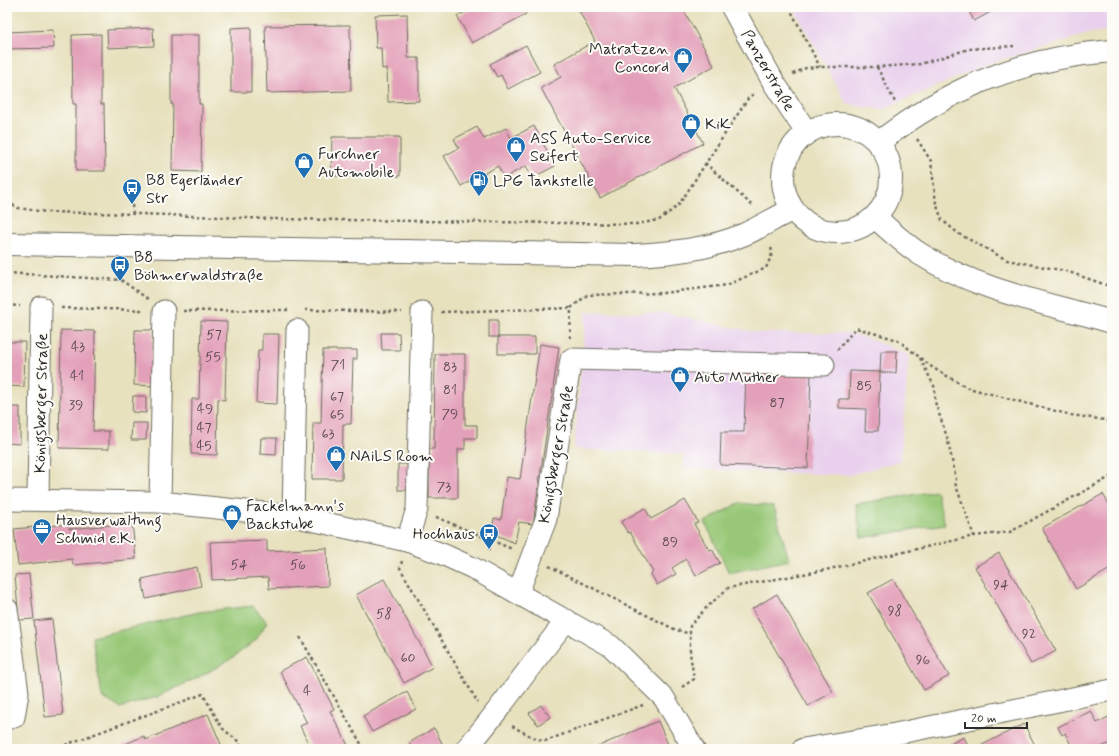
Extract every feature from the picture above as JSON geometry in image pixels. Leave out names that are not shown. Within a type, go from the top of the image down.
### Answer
[{"type":"main road","name":"Panzerstraße","points":[[732,7],[774,83],[806,133]]},
{"type":"main road","points":[[878,142],[904,122],[955,92],[1013,69],[1047,60],[1080,54],[1112,51]]},
{"type":"main road","points":[[844,124],[862,130],[878,142],[887,158],[891,176],[889,194],[881,210],[875,217],[855,230],[844,233],[832,233],[809,226],[792,210],[784,192],[782,183],[784,164],[792,146],[806,133],[824,125],[844,124]]},
{"type":"main road","points":[[7,244],[588,255],[659,254],[683,251],[726,240],[746,233],[768,220],[792,210]]},
{"type":"main road","points":[[875,217],[919,253],[971,281],[997,291],[1112,322]]},
{"type":"street","name":"Königsberger Straße","points":[[38,500],[41,307]]},
{"type":"street","points":[[160,502],[164,311]]},
{"type":"street","points":[[407,541],[417,508],[422,312]]},
{"type":"street","points":[[293,516],[297,330]]},
{"type":"street","name":"Königsberger Straße","points":[[518,593],[546,519],[571,359],[824,364]]},
{"type":"street","points":[[7,500],[160,502],[293,516],[407,541],[442,554],[473,568],[612,646],[664,698],[694,749]]},
{"type":"street","points":[[7,609],[18,693],[14,717],[7,719]]},
{"type":"street","points":[[466,749],[494,717],[540,652],[567,620]]},
{"type":"street","points":[[803,749],[896,734],[1112,690]]},
{"type":"path","points":[[789,7],[820,67]]},
{"type":"path","points":[[7,202],[18,208],[46,212],[132,213],[271,219],[637,224],[659,220],[678,206],[749,97],[806,68],[877,67],[920,64],[969,49],[1021,45]]},
{"type":"path","points":[[877,67],[904,122],[925,150],[931,161],[936,203],[942,220],[959,234],[1007,260],[1066,271],[1112,287]]},
{"type":"path","points":[[132,205],[132,213]]},
{"type":"path","points":[[7,273],[120,281],[164,311]]},
{"type":"path","points":[[824,364],[856,328],[898,340],[933,368],[968,388],[1071,415],[1112,421]]},
{"type":"path","points":[[919,356],[934,388],[935,402],[947,437],[956,478],[955,483],[974,536]]},
{"type":"path","points":[[407,541],[400,568],[478,703],[494,717],[534,738],[545,741],[664,698],[694,680],[690,653],[690,626],[706,608],[728,588],[825,570],[974,536],[1010,532],[1112,476]]},
{"type":"path","points":[[417,508],[532,558],[674,629],[690,634]]},
{"type":"path","points":[[489,550],[492,541]]},
{"type":"path","points":[[300,637],[364,749]]},
{"type":"path","points":[[54,749],[203,694],[222,728],[239,742],[242,749]]},
{"type":"shaded area","points":[[793,7],[1112,7],[1112,30],[1091,33],[990,63],[882,110],[847,104]]},
{"type":"shaded area","points":[[586,312],[666,313],[759,333],[849,333],[867,338],[909,355],[900,461],[850,475],[683,469],[685,454],[574,449]]},
{"type":"green space","points":[[936,491],[945,524],[861,538],[856,504]]},
{"type":"green space","points":[[739,503],[774,506],[789,560],[729,573],[705,522]]},
{"type":"green space","points":[[253,606],[267,622],[256,640],[231,659],[203,675],[157,697],[120,708],[102,697],[92,637],[199,612]]},
{"type":"building","points":[[475,7],[522,7],[526,14],[472,43],[457,16]]},
{"type":"building","points":[[577,7],[682,7],[714,66],[674,88],[703,143],[600,198],[541,88],[561,77],[554,64],[595,41]]},
{"type":"building","points":[[967,7],[1000,7],[974,21]]},
{"type":"building","points":[[407,14],[408,58],[419,58],[419,101],[388,102],[387,68],[382,69],[381,48],[376,48],[375,15]]},
{"type":"building","points":[[350,25],[351,91],[267,93],[265,26]]},
{"type":"building","points":[[251,27],[251,92],[231,92],[231,28]]},
{"type":"building","points":[[153,28],[154,46],[108,48],[107,30]]},
{"type":"building","points":[[53,30],[54,48],[8,49],[7,32]]},
{"type":"building","points":[[101,34],[101,104],[104,104],[105,171],[76,171],[76,104],[73,104],[72,35]]},
{"type":"building","points":[[171,35],[199,35],[199,104],[202,104],[201,172],[172,171],[173,104],[171,104]]},
{"type":"building","points":[[526,45],[540,72],[508,89],[501,75],[497,77],[490,64]]},
{"type":"building","points":[[534,126],[555,166],[532,178],[526,166],[504,178],[498,166],[461,186],[444,156],[459,148],[454,139],[477,127],[484,139],[506,128],[511,138]]},
{"type":"building","points":[[332,137],[400,137],[400,176],[331,176]]},
{"type":"building","points":[[489,320],[498,320],[498,337],[489,337]]},
{"type":"building","points":[[201,321],[227,322],[225,400],[218,399],[217,455],[191,454],[192,399],[199,399]]},
{"type":"building","points":[[61,330],[95,331],[93,431],[109,431],[109,449],[59,448]]},
{"type":"building","points":[[135,330],[153,330],[152,386],[134,385]]},
{"type":"building","points":[[381,333],[399,333],[400,350],[382,350]]},
{"type":"building","points":[[262,334],[279,334],[277,404],[256,403],[258,350],[262,350]]},
{"type":"building","points":[[498,337],[535,337],[535,354],[498,354]]},
{"type":"building","points":[[9,342],[25,342],[24,387],[7,386]]},
{"type":"building","points":[[540,344],[559,347],[533,524],[519,522],[515,543],[492,533],[494,518],[501,520],[507,477],[520,479]]},
{"type":"building","points":[[323,350],[357,350],[357,359],[353,359],[351,424],[343,424],[342,479],[312,479],[313,423],[321,423]]},
{"type":"building","points":[[881,351],[897,351],[896,373],[880,372]]},
{"type":"building","points":[[435,354],[465,354],[465,425],[477,425],[477,438],[465,438],[465,449],[458,449],[458,498],[429,498],[429,449],[434,449]]},
{"type":"building","points":[[746,369],[811,371],[808,468],[720,465],[721,432],[744,432]]},
{"type":"building","points":[[850,371],[880,372],[878,431],[865,431],[866,409],[839,408],[839,399],[849,399]]},
{"type":"building","points":[[133,396],[146,396],[146,413],[132,412]]},
{"type":"building","points":[[7,407],[20,407],[20,444],[7,443]]},
{"type":"building","points":[[132,423],[147,423],[146,440],[131,440]]},
{"type":"building","points":[[261,438],[277,438],[276,455],[260,454]]},
{"type":"building","points":[[398,464],[411,464],[411,490],[398,490]]},
{"type":"building","points":[[1103,494],[1112,510],[1112,568],[1076,589],[1042,528]]},
{"type":"building","points":[[685,500],[698,522],[694,524],[709,550],[712,549],[720,563],[696,576],[686,559],[672,568],[676,574],[657,585],[651,574],[653,572],[630,532],[628,533],[621,522],[645,508],[651,519]]},
{"type":"building","points":[[132,523],[136,559],[73,565],[72,559],[18,565],[14,529],[69,524],[69,529]]},
{"type":"building","points":[[267,540],[267,551],[327,548],[328,586],[269,589],[268,577],[212,580],[210,542]]},
{"type":"building","points":[[999,553],[1056,651],[1031,664],[975,567]]},
{"type":"building","points":[[197,567],[201,586],[146,599],[142,579]]},
{"type":"building","points":[[29,574],[34,619],[19,620],[15,575]]},
{"type":"building","points":[[384,579],[433,667],[404,683],[356,595]]},
{"type":"building","points":[[893,579],[949,676],[924,690],[868,593]]},
{"type":"building","points":[[777,594],[833,692],[808,706],[752,609]]},
{"type":"building","points":[[52,619],[63,715],[45,717],[34,621]]},
{"type":"building","points":[[307,657],[334,709],[330,711],[350,749],[311,749],[300,726],[307,723],[280,671]]},
{"type":"building","points":[[407,692],[416,709],[372,732],[363,716]]},
{"type":"building","points":[[541,705],[550,717],[538,725],[529,713]]},
{"type":"building","points":[[1091,711],[1097,723],[1112,715],[1112,749],[1108,744],[1097,749],[1073,749],[1065,733],[1062,735],[1058,727]]},
{"type":"building","points":[[208,714],[223,749],[114,749],[144,736],[145,740]]},
{"type":"building","points":[[658,721],[670,749],[592,749],[627,734]]},
{"type":"building","points":[[1024,724],[1037,749],[979,749],[978,747]]},
{"type":"building","points":[[434,728],[442,743],[432,749],[408,749],[412,747],[409,743]]},
{"type":"building","points":[[964,737],[970,749],[940,749]]},
{"type":"place","name":"Matratzen Concord","points":[[683,74]]},
{"type":"place","name":"KiK","points":[[691,140]]},
{"type":"place","name":"ASS Auto-Service Seifert","points":[[516,163]]},
{"type":"place","name":"Furchner Automobile","points":[[304,179]]},
{"type":"place","name":"LPG Tankstelle","points":[[479,197]]},
{"type":"place","name":"B8 Egerländer Str","points":[[132,205]]},
{"type":"place","name":"B8 Böhmerwaldstraße","points":[[120,282]]},
{"type":"place","name":"Auto Muther","points":[[680,393]]},
{"type":"place","name":"NAiLS Room","points":[[336,472]]},
{"type":"place","name":"Fackelmann's Backstube","points":[[232,531]]},
{"type":"place","name":"Hausverwaltung Schmid e.K.","points":[[42,545]]},
{"type":"place","name":"Hochhaus","points":[[489,550]]}]
